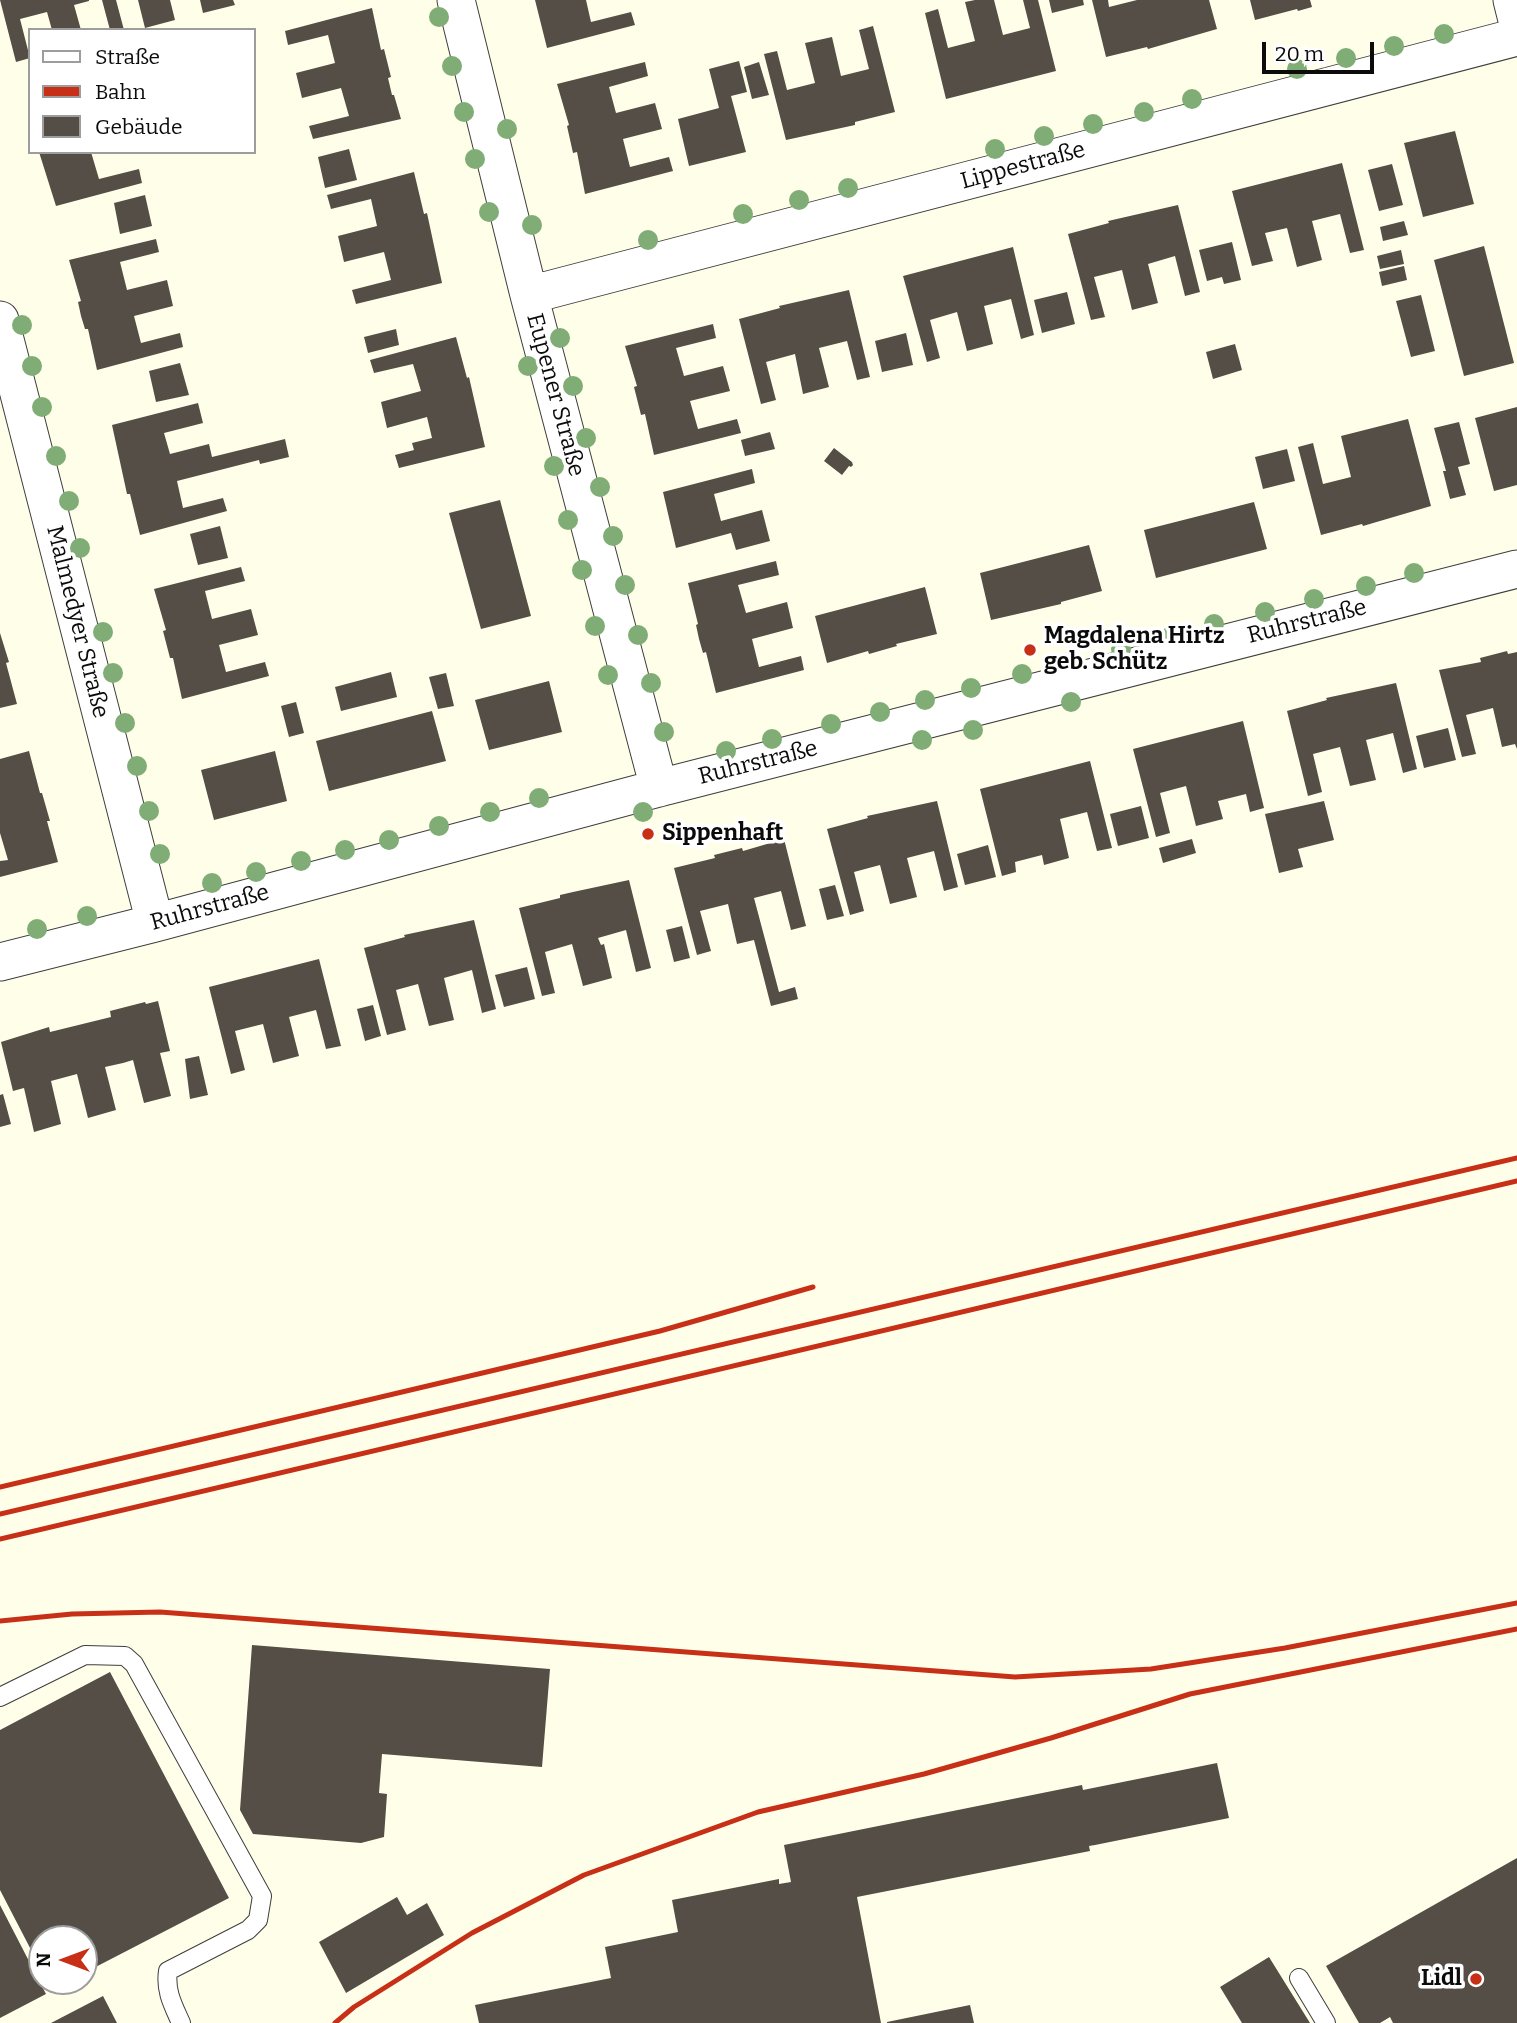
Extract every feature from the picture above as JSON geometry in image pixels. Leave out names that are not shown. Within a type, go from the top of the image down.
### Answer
[{"type":"street","name":"Eupener Straße","points":[[456,0],[529,295],[659,788]]},
{"type":"street","points":[[1512,0],[1517,20]]},
{"type":"street","name":"Lippestraße","points":[[529,295],[1517,37]]},
{"type":"street","name":"Malmedyer Straße","points":[[0,320],[155,923]]},
{"type":"street","name":"Ruhrstraße","points":[[0,962],[659,788],[1517,569]]},
{"type":"lane","points":[[0,1697],[86,1655],[125,1656],[134,1664],[262,1896],[258,1920],[248,1930],[169,1971],[169,1997],[181,2023]]},
{"type":"lane","points":[[1299,1978],[1326,2023]]},
{"type":"building","points":[[0,0],[89,0],[74,5],[80,28],[51,28],[47,12],[20,19],[28,59],[16,62]]},
{"type":"building","points":[[102,0],[116,0],[123,28],[109,28]]},
{"type":"building","points":[[138,0],[170,0],[175,20],[145,28]]},
{"type":"building","points":[[200,0],[233,0],[235,5],[203,13]]},
{"type":"building","points":[[535,0],[586,0],[591,22],[631,12],[635,25],[547,48]]},
{"type":"building","points":[[994,0],[1003,35],[1030,28],[1023,0],[1038,0],[1056,71],[946,99],[925,13],[938,9],[948,48],[975,41],[965,2]]},
{"type":"building","points":[[1049,0],[1083,0],[1084,5],[1052,13]]},
{"type":"building","points":[[1092,0],[1108,0],[1109,7],[1137,0],[1209,0],[1217,29],[1148,49],[1147,47],[1106,57]]},
{"type":"building","points":[[1250,0],[1310,0],[1312,7],[1255,20]]},
{"type":"building","points":[[372,8],[381,50],[384,49],[391,77],[388,78],[392,95],[401,119],[313,139],[309,126],[349,116],[341,88],[302,98],[296,73],[335,63],[328,35],[288,45],[285,31]]},
{"type":"building","points":[[873,26],[895,112],[855,122],[855,125],[786,140],[764,54],[777,51],[787,90],[815,83],[805,43],[832,37],[841,76],[869,69],[859,30]]},
{"type":"building","points":[[739,61],[747,92],[731,96],[746,152],[689,166],[678,119],[719,108],[709,69]]},
{"type":"building","points":[[645,62],[648,76],[609,87],[616,113],[655,103],[662,129],[623,139],[630,167],[669,157],[673,171],[585,194],[577,152],[573,153],[567,126],[569,125],[557,84]]},
{"type":"building","points":[[759,62],[769,95],[752,99],[744,67]]},
{"type":"building","points":[[1455,131],[1474,204],[1423,217],[1404,143]]},
{"type":"building","points":[[349,149],[357,180],[325,188],[318,157]]},
{"type":"building","points":[[40,154],[92,154],[99,179],[139,169],[142,183],[56,206]]},
{"type":"building","points":[[1342,163],[1364,250],[1350,253],[1340,214],[1312,221],[1322,260],[1297,267],[1287,228],[1265,233],[1273,261],[1252,266],[1232,191]]},
{"type":"building","points":[[1392,164],[1403,205],[1379,211],[1368,170]]},
{"type":"building","points":[[414,172],[424,214],[427,213],[442,283],[356,304],[352,290],[391,280],[384,252],[344,262],[338,236],[377,226],[371,199],[331,209],[327,195]]},
{"type":"building","points":[[145,195],[152,226],[120,234],[114,203]]},
{"type":"building","points":[[1178,205],[1200,292],[1185,296],[1175,256],[1148,264],[1158,303],[1132,310],[1122,270],[1094,277],[1105,317],[1091,320],[1068,234],[1109,223],[1108,221]]},
{"type":"building","points":[[1404,221],[1408,235],[1383,241],[1380,227]]},
{"type":"building","points":[[156,239],[159,252],[120,262],[127,290],[167,280],[173,306],[134,316],[141,343],[180,333],[183,347],[97,370],[88,329],[85,329],[81,316],[78,302],[81,301],[69,260]]},
{"type":"building","points":[[1232,242],[1241,280],[1224,284],[1222,277],[1207,281],[1199,250]]},
{"type":"building","points":[[1484,246],[1514,363],[1464,376],[1434,260]]},
{"type":"building","points":[[1013,247],[1034,335],[1021,339],[1011,299],[984,306],[993,344],[967,351],[957,312],[930,320],[940,358],[927,362],[903,276]]},
{"type":"building","points":[[1401,250],[1404,264],[1380,269],[1377,256]]},
{"type":"building","points":[[1404,266],[1407,280],[1382,286],[1379,272]]},
{"type":"building","points":[[849,290],[870,377],[857,380],[847,341],[819,348],[829,387],[803,394],[795,354],[766,362],[776,400],[761,404],[739,319],[780,308],[779,306]]},
{"type":"building","points":[[1067,292],[1075,324],[1042,333],[1034,300]]},
{"type":"building","points":[[1421,295],[1435,351],[1411,357],[1396,301]]},
{"type":"building","points":[[713,324],[716,338],[676,348],[684,376],[723,366],[730,391],[690,401],[698,429],[737,419],[741,433],[654,455],[645,414],[641,415],[634,387],[637,386],[625,346]]},
{"type":"building","points":[[396,329],[399,345],[368,353],[364,337]]},
{"type":"building","points":[[906,333],[913,365],[882,372],[875,341]]},
{"type":"building","points":[[456,337],[467,378],[469,377],[485,447],[399,468],[395,455],[414,450],[412,443],[432,438],[427,417],[387,428],[381,402],[421,391],[413,364],[374,373],[370,360]]},
{"type":"building","points":[[1235,344],[1242,370],[1213,379],[1206,352]]},
{"type":"building","points":[[180,363],[189,395],[156,402],[149,371]]},
{"type":"building","points":[[198,403],[203,423],[164,433],[170,454],[209,444],[212,457],[285,439],[289,457],[260,464],[259,460],[177,481],[183,508],[223,498],[227,511],[140,535],[130,494],[127,494],[112,425]]},
{"type":"building","points":[[1517,407],[1517,485],[1494,491],[1475,418]]},
{"type":"building","points":[[1408,419],[1431,506],[1321,535],[1298,447],[1313,443],[1323,484],[1351,477],[1341,436]]},
{"type":"building","points":[[1459,422],[1470,464],[1458,467],[1466,495],[1450,499],[1443,471],[1446,471],[1434,428]]},
{"type":"building","points":[[770,432],[775,449],[745,456],[741,440]]},
{"type":"building","points":[[834,448],[853,465],[842,475],[824,461]]},
{"type":"building","points":[[1287,449],[1295,481],[1263,489],[1255,457]]},
{"type":"building","points":[[752,469],[755,483],[714,494],[721,521],[762,510],[770,541],[736,550],[731,533],[676,548],[663,492]]},
{"type":"building","points":[[500,500],[531,616],[481,629],[449,513]]},
{"type":"building","points":[[1254,502],[1267,549],[1156,578],[1144,530]]},
{"type":"building","points":[[220,526],[228,558],[198,565],[190,534]]},
{"type":"building","points":[[1089,545],[1102,591],[1061,604],[991,620],[980,573]]},
{"type":"building","points":[[776,561],[779,575],[738,585],[746,613],[787,602],[793,628],[752,639],[759,667],[801,656],[804,670],[716,693],[706,652],[703,653],[699,639],[688,583]]},
{"type":"building","points":[[241,567],[245,581],[205,591],[212,619],[251,609],[258,635],[219,645],[226,672],[265,662],[269,676],[182,699],[154,589]]},
{"type":"building","points":[[925,587],[937,634],[827,663],[815,616]]},
{"type":"building","points":[[0,633],[17,704],[0,708]]},
{"type":"building","points":[[1507,651],[1508,654],[1517,652],[1517,749],[1515,744],[1502,747],[1493,708],[1466,715],[1476,754],[1462,757],[1439,670],[1481,662],[1480,658]]},
{"type":"building","points":[[391,672],[397,697],[341,711],[335,687]]},
{"type":"building","points":[[446,673],[454,706],[438,709],[429,677]]},
{"type":"building","points":[[549,681],[562,732],[489,750],[475,700]]},
{"type":"building","points":[[1396,683],[1417,769],[1403,773],[1393,733],[1366,740],[1376,780],[1350,786],[1340,747],[1313,754],[1322,792],[1308,796],[1287,711],[1327,700],[1326,698]]},
{"type":"building","points":[[296,702],[304,733],[289,737],[281,706]]},
{"type":"building","points":[[432,711],[446,761],[329,791],[316,741]]},
{"type":"building","points":[[1243,721],[1264,808],[1250,812],[1246,794],[1218,801],[1223,819],[1196,826],[1186,786],[1160,793],[1170,833],[1156,837],[1133,749]]},
{"type":"building","points":[[1448,728],[1456,760],[1424,768],[1416,736]]},
{"type":"building","points":[[29,751],[50,821],[47,821],[58,862],[0,877],[0,861],[8,860],[0,833],[0,759]]},
{"type":"building","points":[[275,751],[287,801],[214,820],[201,770]]},
{"type":"building","points":[[1090,761],[1112,848],[1097,851],[1087,812],[1060,819],[1069,858],[1044,865],[1042,855],[1015,862],[1016,872],[1002,876],[980,789]]},
{"type":"building","points":[[937,801],[958,887],[944,891],[934,851],[907,858],[917,897],[890,904],[880,865],[854,872],[864,911],[850,915],[827,829],[868,818],[867,816]]},
{"type":"building","points":[[1324,801],[1334,840],[1298,849],[1303,867],[1279,873],[1265,814]]},
{"type":"building","points":[[1141,806],[1149,838],[1118,846],[1110,814]]},
{"type":"building","points":[[784,839],[806,926],[791,930],[781,891],[754,898],[779,992],[795,987],[798,999],[771,1006],[754,940],[737,944],[728,904],[700,911],[711,951],[697,955],[674,868],[715,858],[714,855],[742,848],[743,851]]},
{"type":"building","points":[[1192,839],[1196,853],[1163,863],[1159,848]]},
{"type":"building","points":[[988,845],[996,877],[965,885],[957,854]]},
{"type":"building","points":[[629,880],[651,968],[636,972],[626,930],[598,938],[601,945],[604,944],[612,978],[583,986],[572,944],[545,952],[555,993],[542,996],[519,908],[560,898],[560,895]]},
{"type":"building","points":[[835,885],[844,916],[827,920],[819,889]]},
{"type":"building","points":[[474,920],[496,1009],[482,1013],[472,970],[444,978],[454,1020],[429,1026],[418,984],[396,990],[406,1030],[387,1035],[364,948],[405,937],[404,935]]},
{"type":"building","points":[[682,926],[690,958],[674,962],[666,930]]},
{"type":"building","points":[[319,959],[341,1046],[326,1049],[316,1010],[289,1017],[299,1056],[273,1063],[263,1024],[235,1031],[245,1070],[231,1074],[209,987]]},
{"type":"building","points":[[527,967],[535,999],[504,1007],[495,975]]},
{"type":"building","points":[[158,1001],[170,1051],[160,1053],[171,1096],[144,1103],[133,1060],[105,1067],[116,1110],[88,1118],[77,1074],[51,1081],[61,1124],[34,1132],[24,1088],[13,1091],[1,1042],[49,1027],[50,1032],[111,1017],[110,1011]]},
{"type":"building","points":[[373,1005],[381,1036],[365,1041],[357,1009]]},
{"type":"building","points":[[199,1056],[208,1095],[190,1099],[185,1059]]},
{"type":"building","points":[[3,1094],[11,1124],[0,1127],[0,1095]]},
{"type":"building","points":[[252,1645],[550,1669],[542,1767],[382,1754],[379,1793],[387,1794],[384,1837],[361,1843],[253,1834],[240,1810]]},
{"type":"building","points":[[110,1672],[229,1898],[98,1966],[98,1925],[28,1925],[28,1944],[0,1890],[0,1730]]},
{"type":"building","points":[[1217,1763],[1229,1818],[1089,1846],[1090,1851],[857,1897],[881,2023],[479,2023],[475,2005],[611,1978],[605,1947],[678,1932],[672,1900],[779,1879],[779,1884],[791,1882],[784,1845],[1082,1785],[1083,1790]]},
{"type":"building","points":[[1517,1858],[1517,2023],[1393,2023],[1390,2017],[1380,2023],[1359,2023],[1326,1966]]},
{"type":"building","points":[[397,1897],[407,1915],[427,1903],[444,1935],[346,1993],[319,1942]]},
{"type":"building","points":[[0,1905],[28,1959],[28,1995],[44,1995],[0,2018]]},
{"type":"building","points":[[1269,1957],[1310,2023],[1242,2023],[1220,1987]]},
{"type":"building","points":[[103,1996],[117,2023],[51,2023]]},
{"type":"building","points":[[970,2005],[974,2023],[887,2023],[887,2022]]},
{"type":"railway","points":[[0,1514],[1517,1158]]},
{"type":"railway","points":[[0,1539],[1517,1181]]},
{"type":"railway","points":[[0,1487],[660,1331],[813,1287]]},
{"type":"railway","points":[[0,1621],[72,1614],[160,1612],[1015,1677],[1151,1669],[1285,1648],[1517,1603]]},
{"type":"railway","points":[[335,2023],[354,2007],[472,1933],[584,1875],[758,1812],[924,1774],[1051,1738],[1190,1694],[1517,1629]]},
{"type":"place","name":"Magdalena Hirtz geb. Schütz","points":[[1030,650]]},
{"type":"place","name":"Sippenhaft","points":[[648,834]]},
{"type":"place","name":"Lidl","points":[[1476,1979]]}]
